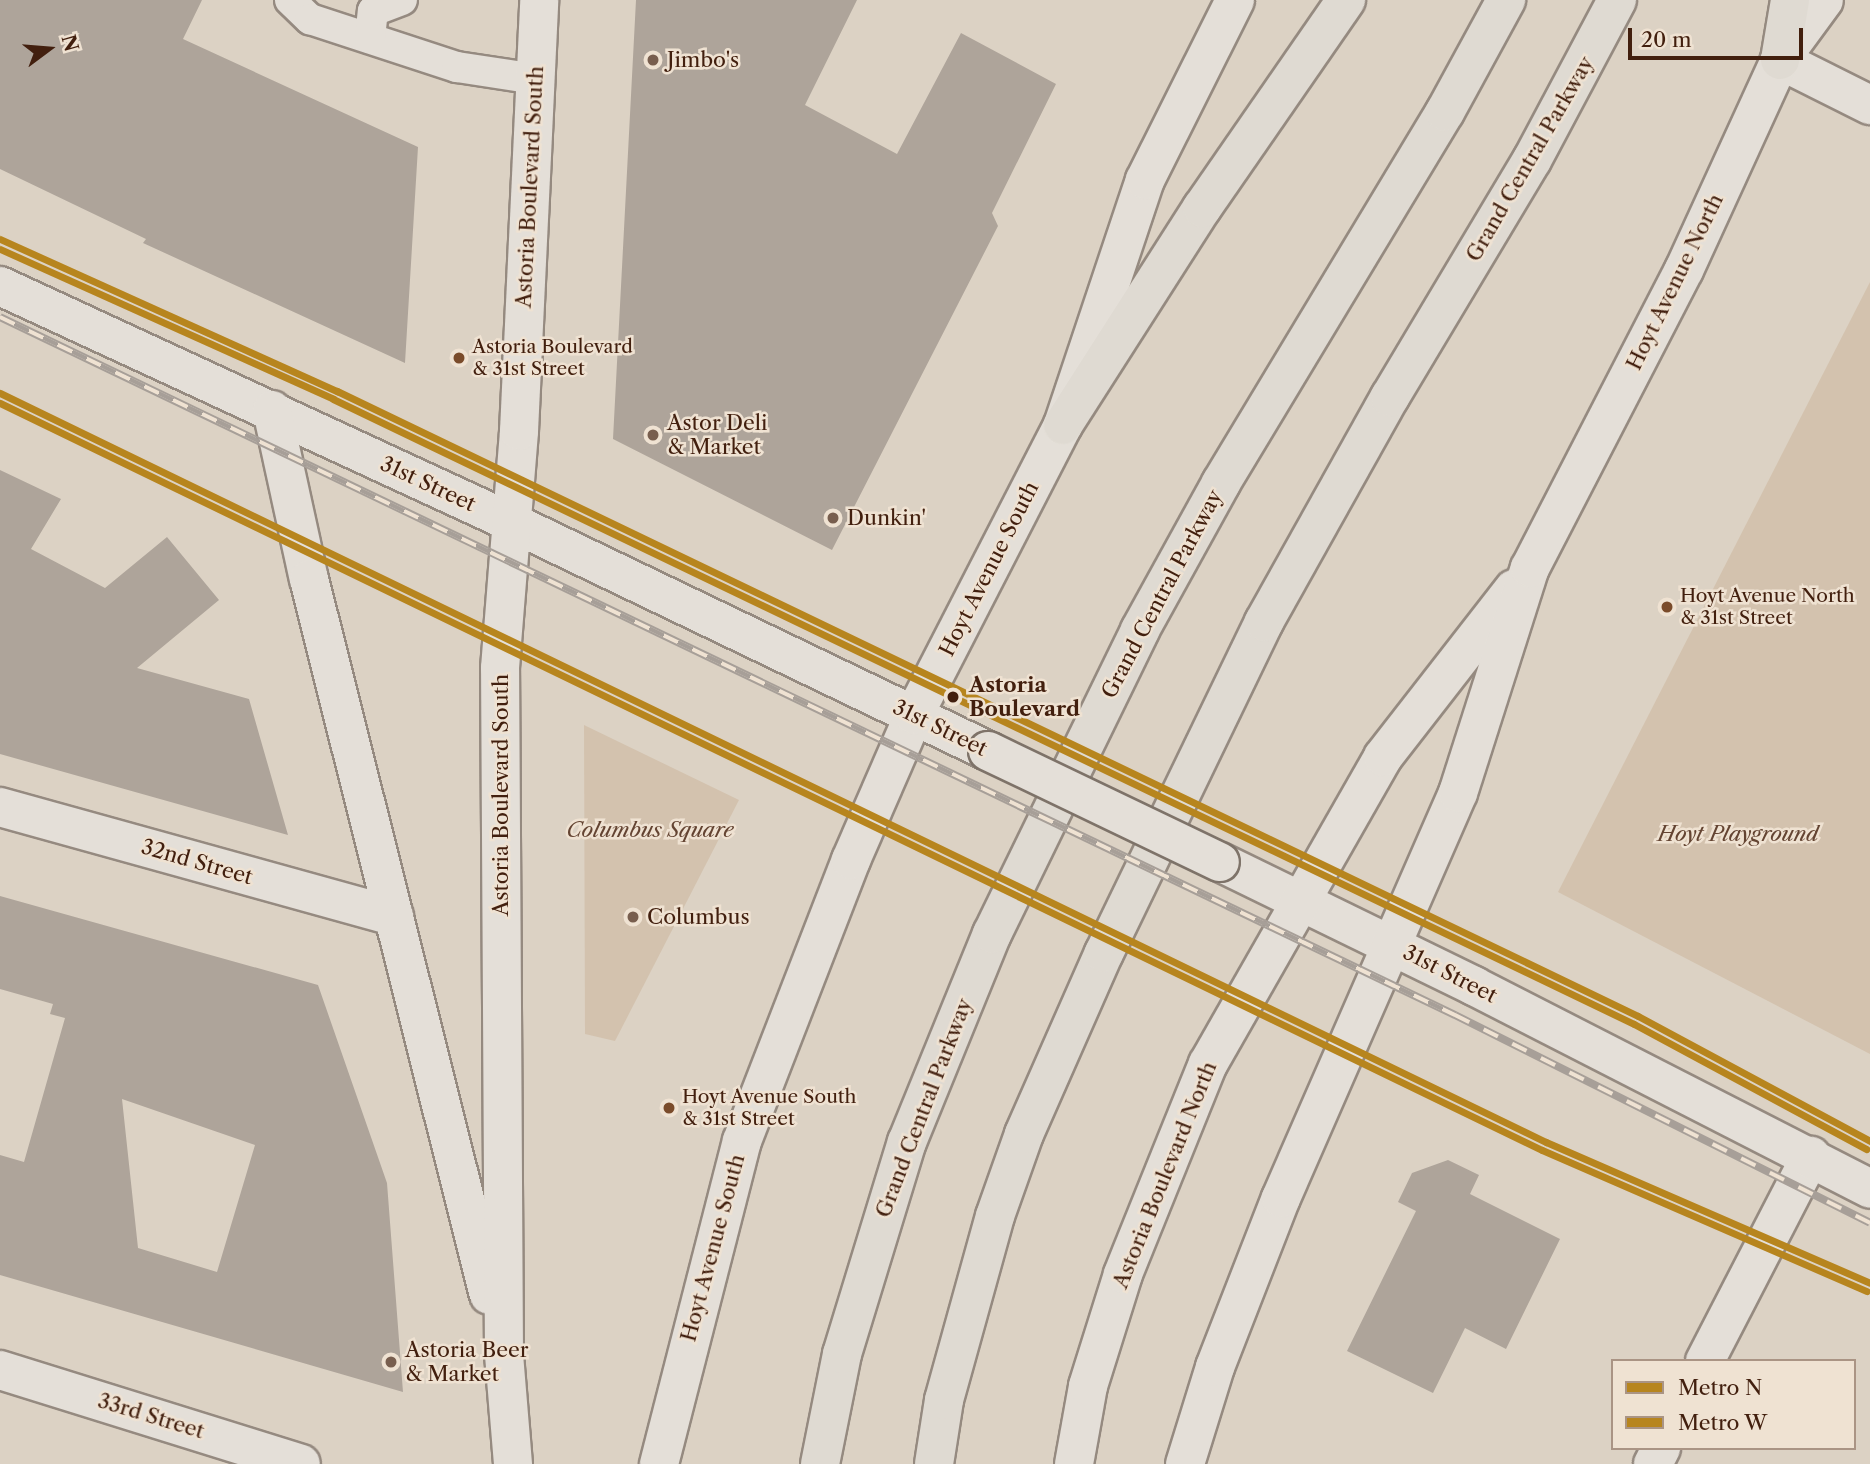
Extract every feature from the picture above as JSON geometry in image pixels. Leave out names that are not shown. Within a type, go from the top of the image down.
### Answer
[{"type":"highway","points":[[1063,425],[1209,198],[1346,0]]},
{"type":"highway","name":"Grand Central Parkway","points":[[820,1464],[842,1354],[906,1142],[992,934],[1140,630],[1221,483],[1445,112],[1506,0]]},
{"type":"highway","name":"Grand Central Parkway","points":[[934,1464],[944,1400],[995,1216],[1039,1098],[1104,953],[1264,622],[1390,397],[1532,160],[1617,0]]},
{"type":"highway","points":[[1780,60],[1790,0]]},
{"type":"main road","name":"Astoria Boulevard South","points":[[513,1464],[504,1354],[500,668],[513,523],[539,0]]},
{"type":"main road","name":"Hoyt Avenue South","points":[[659,1464],[742,1141],[851,860],[914,715],[1063,425],[1144,180],[1235,0]]},
{"type":"main road","name":"Hoyt Avenue North","points":[[1391,944],[1458,793],[1530,568],[1684,270],[1780,60],[1824,0]]},
{"type":"main road","points":[[1780,60],[1870,105]]},
{"type":"main road","name":"31st Street","points":[[0,286],[513,523],[1391,944],[1811,1156],[1870,1189]]},
{"type":"main road","points":[[272,410],[394,916],[504,1354]]},
{"type":"main road","name":"Hoyt Avenue North","points":[[1299,902],[1383,757],[1530,568]]},
{"type":"main road","name":"32nd Street","points":[[0,807],[394,916]]},
{"type":"main road","name":"Astoria Boulevard North","points":[[1074,1464],[1088,1387],[1123,1274],[1208,1064],[1299,902]]},
{"type":"main road","points":[[1185,1464],[1247,1282],[1391,944]]},
{"type":"main road","points":[[1706,1359],[1811,1156]]},
{"type":"main road","name":"33rd Street","points":[[0,1370],[301,1464]]},
{"type":"lane","points":[[290,0],[310,19],[367,12],[402,0]]},
{"type":"lane","points":[[367,12],[457,67],[535,79]]},
{"type":"green space","name":"Hoyt Playground","points":[[1870,282],[1870,1054],[1558,892]]},
{"type":"green space","name":"Columbus Square","points":[[584,725],[739,800],[615,1041],[585,1034]]},
{"type":"building","points":[[0,0],[202,0],[183,39],[418,147],[405,363],[143,243],[146,239],[0,169]]},
{"type":"building","points":[[636,0],[857,0],[805,105],[897,154],[961,33],[1056,84],[992,213],[998,226],[832,550],[613,439]]},
{"type":"building","points":[[0,470],[61,499],[31,549],[105,588],[167,537],[219,600],[137,668],[249,699],[288,835],[0,754]]},
{"type":"building","points":[[0,896],[318,985],[387,1183],[403,1392],[0,1275],[0,1155],[24,1162],[65,1018],[50,1014],[53,1004],[0,989]],"holes":[[[122,1099],[255,1145],[217,1272],[138,1248]]]},
{"type":"building","points":[[1448,1160],[1479,1175],[1470,1194],[1560,1239],[1506,1349],[1465,1328],[1433,1393],[1347,1351],[1416,1211],[1398,1202],[1412,1173]]},
{"type":"railway","points":[[0,317],[1455,1015],[1870,1223]]},
{"type":"metro line","name":"N","points":[[0,239],[337,391],[1638,1016],[1870,1141]]},
{"type":"metro line","name":"W","points":[[0,249],[333,399],[1634,1024],[1866,1149]]},
{"type":"metro line","name":"N","points":[[0,393],[1546,1142],[1870,1283]]},
{"type":"metro line","name":"W","points":[[0,403],[1542,1150],[1867,1291]]},
{"type":"place","name":"Jimbo's","points":[[653,60]]},
{"type":"place","name":"Astoria Boulevard & 31st Street","points":[[459,358]]},
{"type":"place","name":"Astor Deli & Market","points":[[653,435]]},
{"type":"place","name":"Dunkin'","points":[[833,518]]},
{"type":"place","name":"Hoyt Avenue North & 31st Street","points":[[1667,607]]},
{"type":"place","name":"Astoria Boulevard","points":[[953,697]]},
{"type":"place","name":"Columbus","points":[[633,917]]},
{"type":"place","name":"Hoyt Avenue South & 31st Street","points":[[669,1108]]},
{"type":"place","name":"Astoria Beer & Market","points":[[391,1362]]}]
